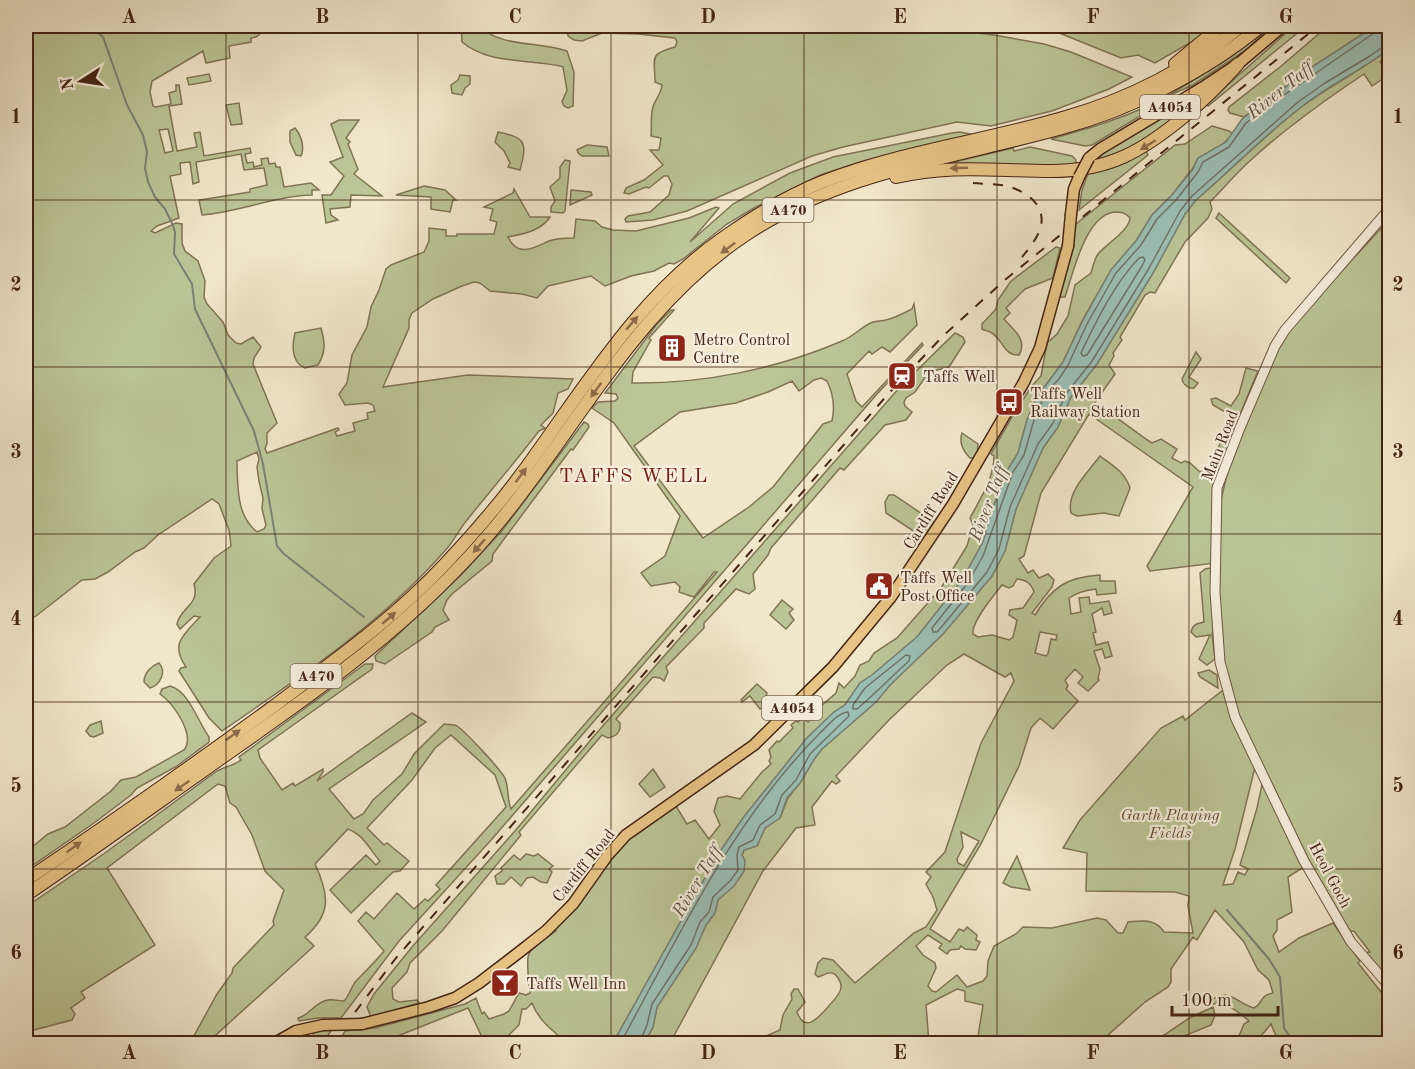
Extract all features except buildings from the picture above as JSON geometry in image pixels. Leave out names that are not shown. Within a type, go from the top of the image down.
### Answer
[{"type":"highway","points":[[1159,79],[1221,26]]},
{"type":"highway","name":"A470","points":[[26,880],[314,678],[373,632],[421,589],[446,564],[512,486],[624,332],[676,275],[720,240],[767,209],[826,181],[909,155],[1070,116],[1111,102],[1159,79],[1206,52],[1241,26]]},
{"type":"highway","name":"A470","points":[[26,896],[313,694],[412,614],[492,531],[651,319],[683,285],[746,234],[774,217],[828,191],[893,170],[1064,128],[1112,112],[1153,94],[1234,49],[1261,26]]},
{"type":"highway","points":[[828,191],[934,169],[1053,171],[1104,165],[1133,154],[1157,139],[1204,100],[1238,64]]},
{"type":"main road","name":"Cardiff Road","points":[[273,1044],[296,1031],[323,1025],[362,1024],[455,998],[479,983],[546,931],[568,910],[607,856],[626,835],[754,745],[853,645],[891,597],[953,504],[1024,382],[1040,348],[1068,246],[1074,189],[1089,158],[1238,64],[1283,26]]},
{"type":"street","name":"Main Road","points":[[1260,768],[1235,717],[1220,663],[1215,592],[1217,488],[1275,346],[1285,330],[1389,208]]},
{"type":"street","name":"Heol Goch","points":[[1260,768],[1324,898],[1351,942],[1389,987]]},
{"type":"green space","points":[[26,26],[130,26],[132,28],[270,26],[256,37],[251,38],[251,42],[229,46],[230,58],[206,63],[203,51],[152,81],[150,92],[153,106],[171,104],[169,93],[176,91],[176,85],[179,85],[182,104],[169,106],[177,151],[197,147],[194,133],[200,132],[204,156],[250,148],[251,153],[245,154],[247,163],[253,162],[254,167],[262,165],[261,159],[268,158],[269,164],[275,163],[276,167],[280,167],[284,187],[311,183],[319,190],[312,190],[312,195],[284,198],[202,215],[199,200],[250,192],[250,189],[267,185],[264,168],[244,170],[241,154],[196,162],[199,182],[193,184],[190,162],[180,163],[181,174],[170,176],[179,218],[157,226],[151,231],[155,233],[176,223],[182,224],[182,243],[185,251],[198,261],[205,281],[204,297],[207,304],[223,322],[228,335],[236,343],[241,344],[253,337],[261,347],[253,364],[277,423],[267,433],[265,449],[267,453],[338,428],[339,430],[335,432],[337,436],[355,431],[353,423],[368,419],[367,413],[375,411],[373,405],[368,403],[345,405],[339,394],[347,383],[352,355],[367,327],[371,307],[386,269],[424,252],[429,241],[429,228],[446,230],[446,236],[494,234],[497,222],[490,220],[493,209],[484,207],[513,193],[514,189],[530,217],[550,217],[537,229],[508,237],[516,247],[521,249],[526,250],[555,239],[574,238],[576,219],[595,221],[602,227],[613,230],[636,231],[719,208],[690,242],[733,204],[790,173],[833,157],[952,133],[975,135],[863,161],[820,175],[754,208],[727,224],[683,259],[654,271],[631,276],[605,286],[591,276],[548,286],[537,298],[490,291],[480,283],[474,282],[433,299],[412,313],[409,328],[383,387],[468,375],[573,379],[568,389],[558,393],[553,413],[541,425],[545,428],[539,431],[467,520],[447,549],[419,579],[338,649],[222,731],[209,718],[179,671],[186,667],[179,652],[181,640],[200,617],[194,616],[180,629],[177,624],[179,618],[192,602],[194,584],[214,558],[231,546],[229,530],[219,504],[212,499],[108,572],[95,579],[82,580],[36,616],[26,621]],"holes":[[[168,129],[173,151],[165,153],[159,130]],[[257,452],[259,459],[257,467],[263,498],[262,509],[266,525],[264,529],[257,532],[250,526],[242,510],[238,493],[237,467],[237,461]]]},
{"type":"green space","points":[[461,26],[479,26],[498,38],[567,51],[574,72],[573,106],[568,108],[562,102],[567,90],[563,67],[499,58],[479,52],[462,42]]},
{"type":"green space","points":[[567,26],[918,26],[994,35],[1044,44],[1071,52],[1132,77],[1109,89],[1052,111],[991,126],[957,122],[843,147],[812,156],[687,211],[653,220],[626,222],[625,219],[628,216],[650,212],[669,195],[672,184],[668,176],[664,176],[649,188],[646,187],[629,194],[624,193],[626,188],[644,180],[663,165],[650,150],[659,150],[661,138],[651,136],[652,111],[662,85],[655,82],[654,62],[660,52],[675,47],[677,42],[675,38],[602,33],[582,41],[574,40],[568,36]]},
{"type":"green space","points":[[1042,26],[1215,26],[1155,63],[1138,55],[1121,58]]},
{"type":"green space","points":[[1268,26],[1249,48],[1193,85],[1168,96],[1152,109],[1092,145],[1085,146],[1051,139],[1116,119],[1154,103],[1198,77]]},
{"type":"green space","points":[[1294,26],[1306,26],[1208,106],[1206,104]]},
{"type":"green space","points":[[1328,26],[1375,26],[1315,65],[1244,117],[1230,113],[1229,107]]},
{"type":"green space","name":"Garth Playing Fields","points":[[1389,49],[1389,55],[1380,62],[1389,74],[1389,80],[1387,76],[1372,86],[1364,74],[1349,84],[1265,147],[1210,202],[1212,209],[1208,218],[1185,242],[1155,293],[1150,292],[1145,295],[1120,337],[1122,340],[1113,353],[1114,356],[1109,365],[1115,374],[1094,404],[1152,443],[1161,439],[1177,449],[1172,458],[1181,463],[1185,461],[1190,463],[1200,472],[1208,469],[1227,429],[1235,425],[1240,428],[1222,475],[1220,504],[1231,458],[1277,348],[1304,311],[1389,220],[1389,986],[1362,953],[1370,952],[1354,931],[1348,932],[1331,906],[1259,763],[1226,684],[1215,563],[1150,571],[1147,566],[1193,487],[1089,414],[1041,493],[1024,556],[1019,559],[1028,573],[1033,570],[1039,578],[1048,574],[1054,580],[1052,587],[1032,613],[1035,615],[1054,591],[1069,581],[1100,575],[1100,581],[1115,581],[1116,593],[1097,595],[1096,589],[1069,598],[1071,614],[1081,612],[1079,598],[1089,597],[1090,604],[1109,601],[1112,613],[1104,615],[1102,608],[1092,614],[1096,632],[1093,633],[1096,645],[1108,642],[1112,656],[1105,658],[1102,649],[1094,651],[1100,669],[1099,680],[1088,691],[1078,683],[1083,677],[1075,669],[1065,680],[1068,686],[1066,689],[1078,701],[1053,729],[1040,718],[1031,728],[1019,766],[981,844],[930,929],[950,942],[959,929],[964,931],[967,927],[977,935],[976,940],[980,942],[976,950],[965,949],[961,946],[959,949],[950,950],[947,954],[939,948],[942,944],[928,935],[916,946],[923,955],[935,963],[936,968],[928,986],[936,992],[957,975],[967,987],[983,981],[987,976],[988,961],[994,946],[1016,934],[1023,927],[1052,928],[1097,918],[1106,920],[1118,933],[1123,933],[1128,922],[1143,921],[1157,924],[1164,932],[1193,933],[1188,906],[1189,896],[1175,892],[1086,891],[1087,853],[1063,848],[1080,820],[1161,728],[1183,716],[1185,720],[1223,690],[1233,723],[1255,767],[1235,849],[1223,885],[1233,884],[1238,872],[1245,875],[1248,869],[1240,865],[1263,780],[1304,867],[1288,877],[1292,912],[1277,920],[1277,930],[1273,936],[1279,952],[1299,938],[1333,923],[1360,961],[1358,963],[1389,1002],[1389,1043],[1279,1043],[1271,1024],[1255,1043],[1236,1043],[1244,1024],[1249,1021],[1231,1008],[1208,1002],[1222,995],[1232,997],[1254,1008],[1263,997],[1273,993],[1269,980],[1258,970],[1244,942],[1215,910],[1197,940],[1193,937],[1171,969],[1171,982],[1168,987],[1145,1002],[1099,1043],[977,1043],[983,1005],[965,1001],[965,991],[957,989],[926,1005],[929,1043],[739,1043],[747,1038],[764,1037],[780,1030],[783,1015],[792,999],[791,994],[794,989],[798,989],[805,1002],[797,1012],[800,1019],[808,1023],[820,1015],[838,996],[841,986],[839,979],[832,973],[818,977],[815,974],[818,963],[823,958],[833,960],[855,983],[914,933],[926,927],[937,910],[926,884],[931,877],[926,872],[945,852],[981,743],[1014,681],[1011,673],[1005,677],[964,654],[947,665],[889,720],[836,776],[840,781],[836,784],[832,781],[812,807],[815,825],[796,828],[763,871],[670,1043],[644,1044],[653,1027],[657,1007],[696,948],[706,925],[715,913],[718,900],[744,871],[745,861],[742,855],[744,850],[757,846],[765,828],[780,818],[788,798],[822,749],[876,702],[890,685],[943,634],[992,576],[1005,551],[1016,509],[1043,448],[1058,427],[1071,397],[1097,364],[1153,273],[1185,214],[1196,200],[1287,119],[1311,100]],"holes":[[[1017,579],[1028,582],[1034,592],[1023,608],[1010,610],[1009,615],[1017,620],[1013,637],[1009,640],[992,635],[978,637],[973,634],[979,616],[998,589],[1002,585],[1009,588],[1013,586]],[[1040,632],[1057,635],[1056,640],[1051,639],[1046,656],[1035,653]],[[961,832],[979,841],[964,866],[958,863],[957,859],[963,847]]]},
{"type":"green space","points":[[209,74],[211,81],[189,85],[187,78]]},
{"type":"green space","points":[[460,75],[470,76],[470,84],[462,95],[452,93],[451,85],[458,80]]},
{"type":"green space","points":[[1210,88],[1151,138],[1093,164],[1103,153]]},
{"type":"green space","points":[[239,103],[242,124],[231,125],[226,105]]},
{"type":"green space","points":[[339,120],[359,120],[346,138],[350,142],[348,144],[358,169],[354,174],[382,196],[351,195],[350,207],[330,209],[331,215],[338,220],[326,223],[322,195],[331,195],[344,176],[330,162],[343,157],[331,124]]},
{"type":"green space","points":[[1212,126],[1233,134],[1220,147],[1198,158],[1193,168],[1171,196],[1152,215],[1136,241],[1111,270],[1082,321],[1063,362],[1037,397],[1027,420],[1018,453],[1008,469],[992,510],[983,542],[962,580],[917,637],[860,683],[845,705],[834,712],[807,738],[743,818],[719,853],[613,1043],[567,1043],[542,1020],[532,1003],[526,1009],[522,1009],[519,1025],[504,1040],[506,1043],[482,1043],[483,1039],[468,1008],[380,1043],[338,1044],[345,1031],[375,1028],[465,1004],[476,998],[482,1014],[484,1012],[489,1019],[504,1014],[509,1011],[519,993],[526,995],[530,993],[528,957],[531,951],[556,931],[556,927],[623,844],[676,806],[687,824],[695,820],[709,839],[720,825],[714,811],[718,798],[727,796],[740,799],[771,764],[769,750],[793,728],[791,725],[803,718],[808,722],[836,693],[839,683],[844,688],[855,676],[860,665],[869,661],[874,653],[897,638],[941,588],[967,546],[973,525],[970,518],[992,472],[994,456],[991,454],[1031,387],[1041,376],[1047,343],[1057,334],[1068,316],[1075,285],[1091,273],[1098,254],[1126,228],[1130,218],[1123,213],[1114,212],[1104,216],[1095,224],[1076,261],[1065,297],[1059,297],[1076,224],[1175,145],[1185,144]]},
{"type":"green space","points":[[295,128],[302,141],[301,156],[296,155],[290,142],[290,131]]},
{"type":"green space","points":[[498,132],[515,137],[522,143],[524,154],[520,170],[508,167],[510,163],[504,151],[495,142]]},
{"type":"green space","points":[[587,145],[607,147],[609,156],[582,156],[577,150]]},
{"type":"green space","points":[[1030,147],[1072,156],[1076,160],[1075,167],[950,163],[1013,148],[1014,151]]},
{"type":"green space","points":[[1146,151],[1148,155],[1079,210],[1082,190],[1089,171]]},
{"type":"green space","points":[[565,160],[570,161],[565,211],[563,213],[551,212],[555,201],[550,187],[560,178],[560,167]]},
{"type":"green space","points":[[424,186],[445,190],[456,200],[453,200],[450,212],[431,209],[431,197],[396,195]]},
{"type":"green space","points":[[571,190],[591,192],[592,195],[570,205]]},
{"type":"green space","points":[[1219,213],[1290,278],[1286,283],[1216,218]]},
{"type":"green space","points":[[1056,247],[1060,248],[1053,278],[1025,289],[1006,308],[1010,313],[1004,319],[1018,335],[1022,344],[1019,355],[1014,355],[992,333],[982,329],[982,324],[996,309],[998,300],[1011,281]]},
{"type":"green space","points":[[914,304],[917,325],[890,352],[882,347],[872,354],[869,351],[847,374],[856,401],[862,407],[922,343],[923,345],[877,394],[492,839],[399,941],[341,1018],[299,1021],[298,1018],[324,1001],[344,1001],[355,982],[384,951],[358,921],[366,912],[374,919],[397,893],[414,909],[425,899],[428,901],[440,889],[436,885],[506,807],[495,775],[451,735],[435,748],[412,780],[367,828],[384,845],[387,843],[409,861],[400,871],[393,872],[351,913],[330,890],[366,855],[376,865],[380,861],[363,839],[348,829],[315,864],[323,885],[325,903],[320,920],[305,937],[314,946],[207,1043],[190,1043],[233,968],[274,925],[273,921],[284,890],[265,871],[252,835],[236,807],[230,803],[225,786],[218,784],[107,868],[155,945],[81,992],[85,998],[71,1008],[75,1014],[72,1020],[26,1032],[26,907],[105,853],[217,771],[241,760],[239,757],[365,664],[373,664],[372,669],[258,750],[260,758],[282,790],[293,783],[295,786],[323,769],[317,781],[412,713],[426,722],[329,789],[354,819],[363,814],[373,800],[402,774],[414,754],[444,724],[456,725],[502,773],[511,809],[717,572],[714,572],[694,597],[679,592],[680,587],[675,582],[651,586],[641,573],[665,556],[680,516],[614,423],[592,408],[598,402],[615,401],[618,398],[616,394],[605,393],[657,324],[671,310],[674,310],[649,338],[651,340],[633,372],[632,383],[713,378],[766,367],[817,351],[846,339],[873,322],[893,318],[912,309]],"holes":[[[821,378],[827,381],[833,401],[832,421],[823,424],[773,487],[749,507],[703,538],[634,446],[680,412],[736,403],[792,381],[799,391],[814,380]]]},
{"type":"green space","points":[[321,328],[324,347],[321,360],[318,365],[305,368],[295,358],[293,348],[295,333]]},
{"type":"green space","points":[[955,333],[963,337],[965,342],[949,367],[929,372],[915,392],[906,398],[905,406],[912,412],[906,420],[885,425],[844,470],[840,468],[771,548],[753,574],[755,589],[749,594],[736,589],[704,623],[704,628],[666,667],[668,672],[664,681],[653,677],[616,719],[620,723],[618,733],[608,738],[602,735],[519,832],[521,835],[442,931],[410,963],[407,972],[392,988],[393,999],[399,1002],[417,1000],[419,1003],[371,1017],[367,1007],[374,994],[412,947],[900,387]]},
{"type":"green space","points":[[1196,352],[1201,359],[1189,377],[1198,383],[1192,388],[1185,385],[1182,379]]},
{"type":"green space","points":[[1246,368],[1258,371],[1241,412],[1230,415],[1213,405],[1211,399],[1216,398],[1231,406],[1239,394]]},
{"type":"green space","points":[[584,422],[589,427],[493,554],[492,561],[447,600],[443,610],[449,620],[435,627],[432,632],[385,664],[376,661],[375,656],[462,574],[501,532]]},
{"type":"green space","points":[[962,433],[978,444],[977,455],[974,458],[970,458],[961,443]]},
{"type":"green space","points":[[1100,456],[1121,473],[1130,488],[1119,516],[1104,513],[1077,516],[1071,513],[1072,497],[1080,482]]},
{"type":"green space","points":[[889,495],[894,495],[934,522],[924,538],[886,513],[885,502]]},
{"type":"green space","points":[[1215,567],[1217,630],[1212,634],[1215,659],[1207,665],[1199,659],[1210,635],[1196,637],[1191,632],[1195,625],[1204,622],[1200,573],[1205,569]]},
{"type":"green space","points":[[782,600],[793,609],[789,613],[794,620],[786,629],[770,615]]},
{"type":"green space","points":[[159,663],[162,670],[161,678],[150,688],[144,682],[145,676]]},
{"type":"green space","points":[[1209,670],[1217,675],[1218,688],[1200,677],[1198,673]]},
{"type":"green space","points":[[757,684],[767,693],[763,707],[760,709],[750,696],[742,702],[741,700]]},
{"type":"green space","points":[[170,686],[177,689],[188,700],[209,737],[209,742],[177,766],[137,788],[94,823],[26,870],[26,852],[48,834],[65,827],[111,791],[121,780],[136,777],[184,750],[187,744],[185,728],[171,704],[160,694],[162,689]]},
{"type":"green space","points":[[101,721],[103,733],[94,737],[90,736],[86,731],[90,725]]},
{"type":"green space","points":[[653,769],[665,787],[650,797],[639,784]]},
{"type":"green space","points":[[526,854],[534,856],[538,854],[553,866],[549,869],[552,872],[547,883],[533,877],[527,878],[521,886],[511,877],[504,884],[497,884],[495,876],[502,871],[501,868],[514,855],[520,860]]},
{"type":"green space","points":[[1017,856],[1030,890],[1011,887],[1003,883]]},
{"type":"green space","points":[[1213,1007],[1215,1015],[1211,1025],[1184,1036],[1179,1043],[1138,1043],[1164,1035],[1191,1017]]},
{"type":"green space","points":[[332,1029],[323,1043],[317,1043],[312,1031]]},
{"type":"water","points":[[1375,26],[1389,26],[1389,49],[1314,97],[1290,116],[1196,200],[1185,214],[1153,273],[1097,364],[1071,397],[1058,427],[1043,448],[1016,509],[1005,551],[992,576],[943,634],[890,685],[876,702],[822,749],[800,783],[787,798],[780,818],[765,828],[757,846],[744,850],[742,855],[745,861],[744,871],[734,886],[718,900],[715,913],[706,925],[696,948],[657,1007],[653,1027],[644,1043],[613,1043],[719,853],[743,818],[807,738],[834,712],[845,705],[860,683],[917,637],[962,580],[983,542],[992,510],[1008,469],[1018,453],[1027,420],[1037,397],[1063,362],[1111,270],[1136,241],[1152,215],[1193,169],[1198,158],[1226,142],[1242,119],[1315,65]]},
{"type":"waterway","points":[[90,26],[103,37],[127,105],[143,135],[147,152],[145,168],[148,182],[173,225],[174,254],[192,284],[195,309],[254,431],[263,464],[277,546],[364,617]]},
{"type":"waterway","points":[[1227,910],[1269,959],[1280,977],[1284,1028],[1299,1044]]},
{"type":"railway","points":[[331,1044],[396,958],[889,393],[944,335],[1006,279],[1318,26]]},
{"type":"railway","points":[[973,183],[1013,188],[1032,199],[1038,206],[1042,221],[1040,229],[1022,257]]},
{"type":"place","name":"Metro Control Centre","points":[[672,348]]},
{"type":"place","name":"Taffs Well","points":[[902,376]]},
{"type":"place","name":"Taffs Well Railway Station","points":[[1009,402]]},
{"type":"place","name":"Taffs Well Post Office","points":[[879,586]]},
{"type":"place","name":"Taffs Well Inn","points":[[505,983]]},
{"type":"district","name":"TAFFS WELL","points":[[634,475]]},
{"type":"water label","name":"River Taff","points":[[1280,90]]},
{"type":"water label","name":"River Taff","points":[[988,503]]},
{"type":"water label","name":"River Taff","points":[[697,881]]}]
